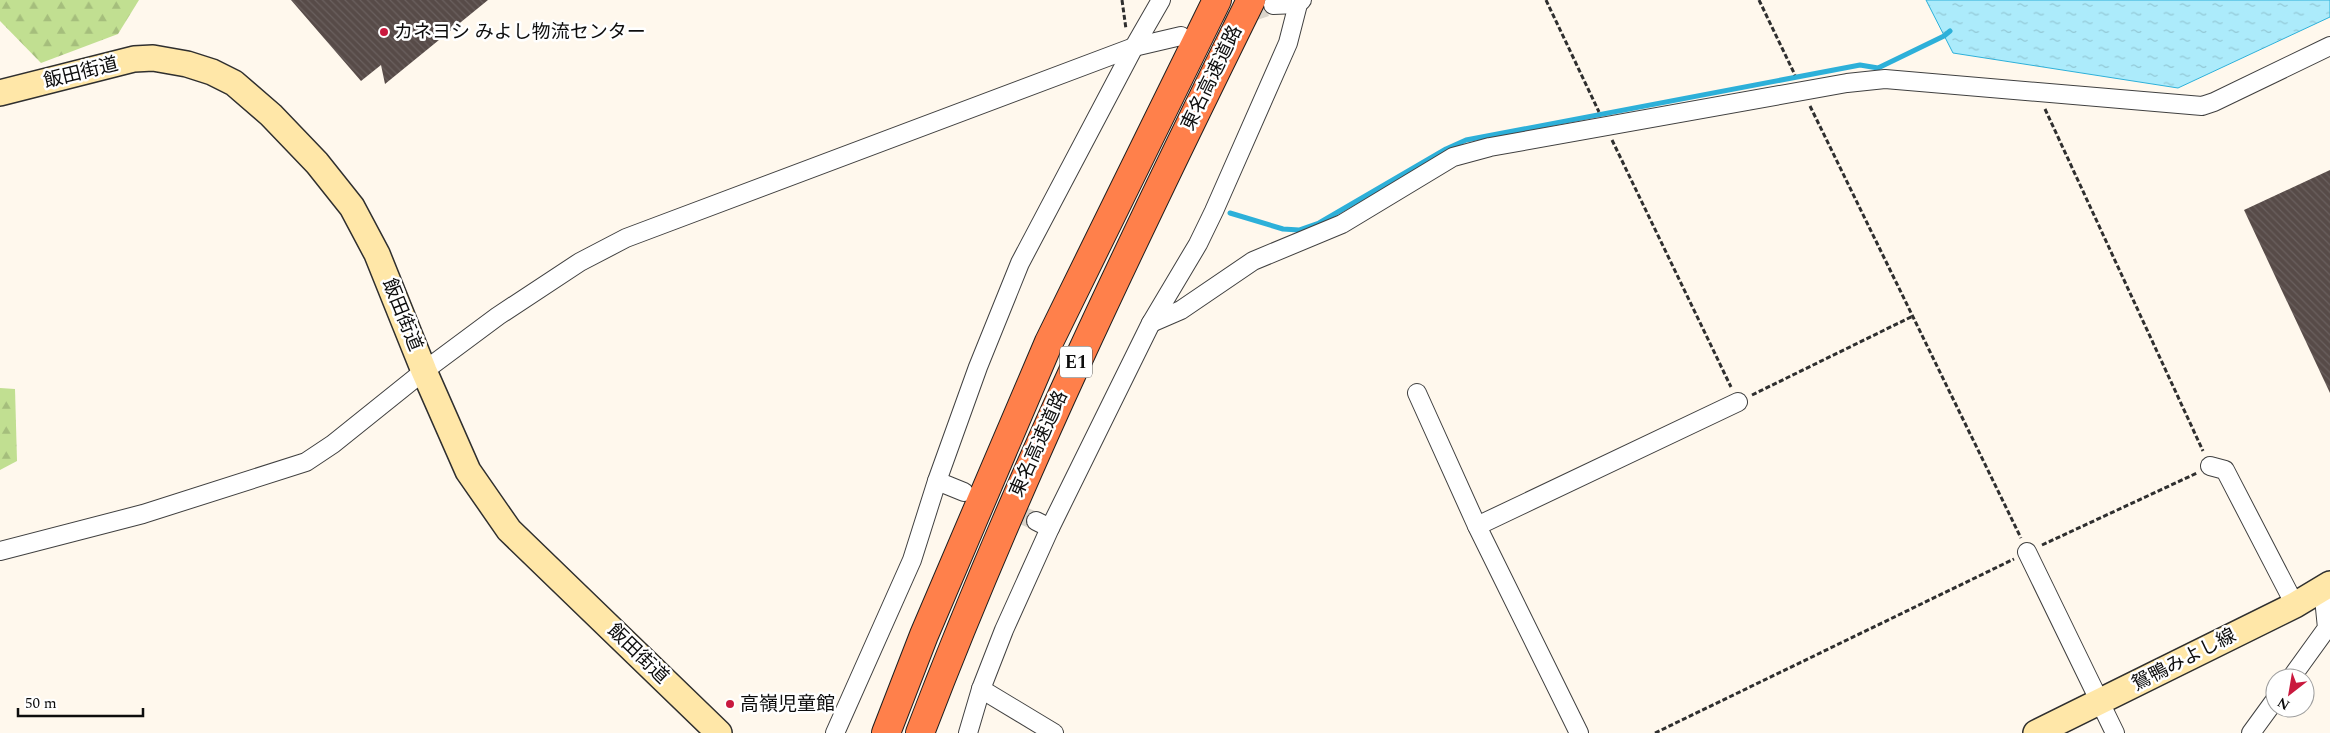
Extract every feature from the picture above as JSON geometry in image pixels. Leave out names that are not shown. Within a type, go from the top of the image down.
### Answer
[{"type":"highway","name":"東名高速道路","points":[[886,733],[924,635],[1049,342],[1217,0]]},
{"type":"highway","name":"東名高速道路","points":[[920,733],[953,647],[1017,494],[1079,356],[1262,3]]},
{"type":"main road","name":"飯田街道","points":[[0,93],[134,59],[153,58],[201,68],[234,83],[271,115],[317,163],[352,207],[377,254],[424,370],[468,470],[509,530],[719,733]]},
{"type":"main road","name":"鴛鴨みよし線","points":[[2036,733],[2295,605],[2327,586]]},
{"type":"street","points":[[835,733],[912,560],[937,481],[978,367],[1020,263],[1134,47],[1162,0]]},
{"type":"street","points":[[968,733],[1043,524],[1151,323],[1198,244],[1288,43],[1300,2],[1262,3]]},
{"type":"street","points":[[0,551],[143,514],[306,462],[333,444],[424,370],[531,294],[580,262],[626,238],[1134,47],[1181,36]]},
{"type":"street","points":[[1151,323],[1181,310],[1253,261],[1280,248],[1342,224],[1453,158],[1490,147],[1848,83],[1885,79],[2202,106],[2330,46]]},
{"type":"street","points":[[1417,393],[1477,526],[1579,733]]},
{"type":"street","points":[[1477,526],[1738,402]]},
{"type":"street","points":[[2210,466],[2225,470],[2295,605]]},
{"type":"street","points":[[937,481],[964,492]]},
{"type":"street","points":[[2027,552],[2115,733]]},
{"type":"street","points":[[2298,668],[2327,628],[2327,586]]},
{"type":"street","points":[[982,690],[1054,733]]},
{"type":"street","points":[[2251,733],[2265,714]]},
{"type":"path","points":[[1546,0],[1738,402],[1913,316]]},
{"type":"path","points":[[1759,0],[2027,552]]},
{"type":"path","points":[[1655,733],[2027,552],[2210,466],[2038,93]]},
{"type":"green space","points":[[0,0],[139,0],[118,34],[41,63],[0,21]]},
{"type":"green space","points":[[0,388],[15,389],[17,461],[0,470]]},
{"type":"water","points":[[1926,0],[2330,0],[2330,17],[2178,88],[1953,53]]},
{"type":"building","name":"カネヨシ みよし物流センター","points":[[291,0],[488,0],[385,84],[381,65],[361,81]]},
{"type":"building","points":[[2330,170],[2330,393],[2244,210]]},
{"type":"waterway","points":[[1230,213],[1283,229],[1299,230],[1319,223],[1446,149],[1466,140],[1860,65],[1878,68],[1944,36],[1950,31]]},
{"type":"tunnel","points":[[1198,31],[1273,5]]},
{"type":"tunnel","points":[[973,496],[1036,521]]},
{"type":"place","name":"カネヨシ みよし物流センター","points":[[384,32]]},
{"type":"place","name":"高嶺児童館","points":[[730,704]]}]
